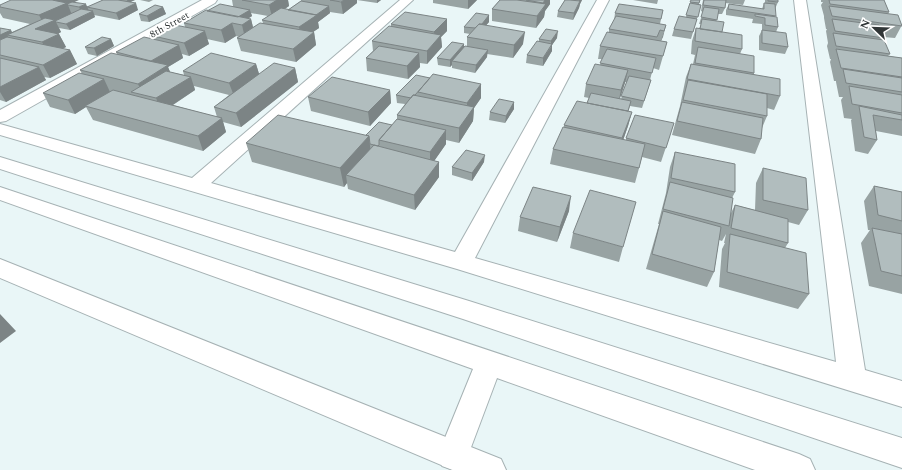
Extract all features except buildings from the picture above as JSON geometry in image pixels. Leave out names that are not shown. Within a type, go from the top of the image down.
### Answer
[{"type":"main road","name":"8th Street","points":[[0,117],[211,0]]},
{"type":"main road","points":[[195,186],[407,0]]},
{"type":"main road","points":[[462,262],[603,0]]},
{"type":"main road","points":[[800,0],[852,378]]},
{"type":"main road","points":[[0,129],[462,262],[902,394]]},
{"type":"main road","points":[[0,163],[469,311],[902,453]]},
{"type":"main road","points":[[0,193],[799,470]]},
{"type":"main road","points":[[0,268],[490,470]]},
{"type":"main road","points":[[453,455],[489,363]]}]
